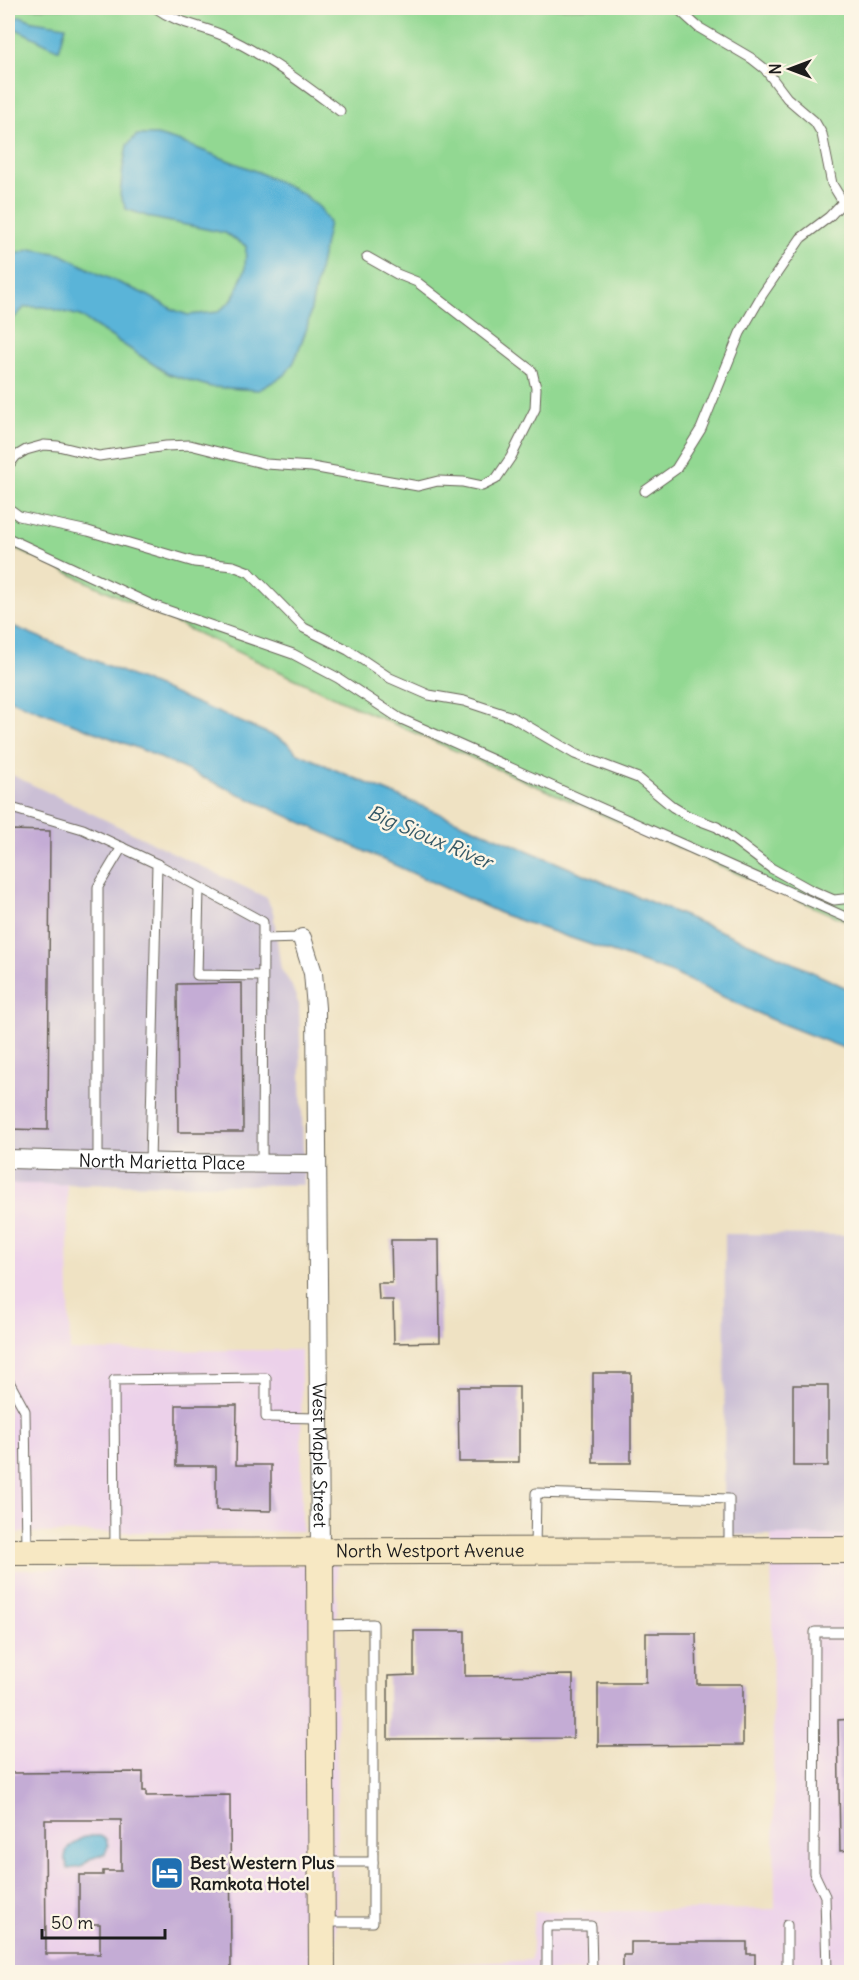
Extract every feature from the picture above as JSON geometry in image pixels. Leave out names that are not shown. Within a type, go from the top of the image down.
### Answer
[{"type":"main road","name":"North Westport Avenue","points":[[17,1552],[852,1550]]},
{"type":"main road","name":"West Maple Street","points":[[320,1552],[322,1972]]},
{"type":"street","name":"West Maple Street","points":[[302,938],[315,989],[320,1552]]},
{"type":"street","name":"North Marietta Place","points":[[8,1159],[317,1164]]},
{"type":"lane","points":[[156,8],[187,25],[223,35],[276,65],[340,111]]},
{"type":"lane","points":[[645,490],[676,469],[701,429],[740,333],[762,295],[801,238],[849,205],[832,184],[822,134],[815,122],[787,98],[765,69],[751,58],[698,27],[677,8]]},
{"type":"lane","points":[[8,466],[16,456],[26,450],[44,445],[99,456],[119,455],[166,446],[190,445],[266,464],[312,467],[418,486],[438,481],[463,482],[482,486],[496,479],[511,457],[535,409],[536,388],[532,371],[417,282],[367,257]]},
{"type":"lane","points":[[8,508],[19,516],[88,531],[194,562],[233,566],[249,572],[304,628],[348,650],[390,678],[429,695],[464,701],[512,717],[575,754],[638,778],[673,807],[688,816],[717,827],[771,868],[834,900],[852,898]]},
{"type":"lane","points":[[8,538],[152,606],[293,654],[338,678],[399,718],[852,920]]},
{"type":"lane","points":[[8,807],[82,829],[157,864],[263,922],[262,1164]]},
{"type":"lane","points":[[98,1162],[98,887],[122,848]]},
{"type":"lane","points":[[150,1163],[157,864]]},
{"type":"lane","points":[[199,888],[197,975],[262,976]]},
{"type":"lane","points":[[263,939],[302,938]]},
{"type":"lane","points":[[115,1552],[114,1380],[266,1378],[266,1418],[319,1418]]},
{"type":"lane","points":[[8,1380],[26,1411],[17,1552]]},
{"type":"lane","points":[[535,1551],[536,1494],[729,1499],[729,1551]]},
{"type":"lane","points":[[320,1625],[374,1624],[373,1922],[322,1922]]},
{"type":"lane","points":[[827,1972],[825,1896],[814,1873],[815,1632],[852,1632]]},
{"type":"lane","points":[[322,1862],[373,1862]]},
{"type":"lane","points":[[787,1925],[787,1972]]},
{"type":"lane","points":[[548,1972],[547,1926],[591,1926],[592,1972]]},
{"type":"shaded area","points":[[8,773],[267,898],[273,912],[281,969],[291,984],[299,1005],[304,1185],[8,1184]]},
{"type":"shaded area","points":[[65,1179],[67,1185],[70,1351],[301,1350],[302,1531],[8,1533],[8,1180]]},
{"type":"shaded area","points":[[725,1234],[851,1235],[851,1535],[724,1535]]},
{"type":"shaded area","points":[[771,1535],[851,1535],[851,1972],[8,1972],[8,1570],[337,1564],[336,1970],[531,1960],[534,1912],[775,1909]]},
{"type":"green space","points":[[8,8],[851,8],[851,923],[360,709],[8,545]]},
{"type":"water","points":[[20,16],[33,21],[66,26],[59,50],[14,28],[11,21]]},
{"type":"water","points":[[137,135],[157,135],[181,142],[258,172],[303,194],[320,208],[329,223],[307,328],[294,362],[285,375],[259,390],[211,387],[168,374],[80,316],[45,307],[25,307],[8,324],[8,257],[31,249],[61,254],[188,315],[218,312],[232,300],[245,270],[246,246],[225,233],[152,218],[126,209],[120,195],[123,167],[127,145]]},
{"type":"water","name":"Big Sioux River","points":[[8,624],[279,738],[296,752],[338,771],[763,949],[851,990],[851,1051],[770,1019],[673,973],[504,915],[145,751],[8,699]]},
{"type":"water","points":[[100,1836],[106,1839],[108,1846],[105,1854],[90,1859],[81,1867],[68,1869],[65,1857],[67,1849],[82,1838]]},
{"type":"building","points":[[8,830],[50,831],[48,1130],[8,1129]]},
{"type":"building","points":[[242,983],[243,1132],[178,1132],[177,984]]},
{"type":"building","points":[[391,1240],[439,1240],[440,1342],[394,1343],[393,1300],[379,1300],[378,1283],[392,1283]]},
{"type":"building","points":[[593,1373],[631,1373],[631,1463],[593,1463]]},
{"type":"building","points":[[793,1385],[828,1385],[828,1466],[793,1466]]},
{"type":"building","points":[[458,1387],[519,1387],[519,1462],[459,1462]]},
{"type":"building","points":[[176,1405],[237,1405],[236,1465],[271,1465],[271,1511],[216,1510],[216,1466],[176,1466]]},
{"type":"building","points":[[414,1631],[465,1631],[465,1676],[573,1675],[573,1738],[388,1739],[388,1676],[414,1675]]},
{"type":"building","points":[[646,1633],[696,1633],[697,1684],[743,1684],[743,1745],[598,1746],[598,1683],[646,1683]]},
{"type":"building","points":[[852,1719],[852,1850],[840,1851],[838,1720]]},
{"type":"building","name":"Best Western Plus Ramkota Hotel","points":[[143,1772],[143,1791],[146,1791],[146,1796],[230,1795],[231,1972],[8,1972],[8,1773]],"holes":[[[45,1820],[121,1820],[121,1871],[103,1871],[103,1875],[79,1875],[79,1924],[100,1924],[100,1954],[46,1954]]]},
{"type":"building","points":[[631,1942],[747,1942],[747,1954],[755,1954],[755,1972],[623,1972],[623,1955],[631,1955]]},
{"type":"place","name":"Best Western Plus Ramkota Hotel","points":[[167,1873]]}]
